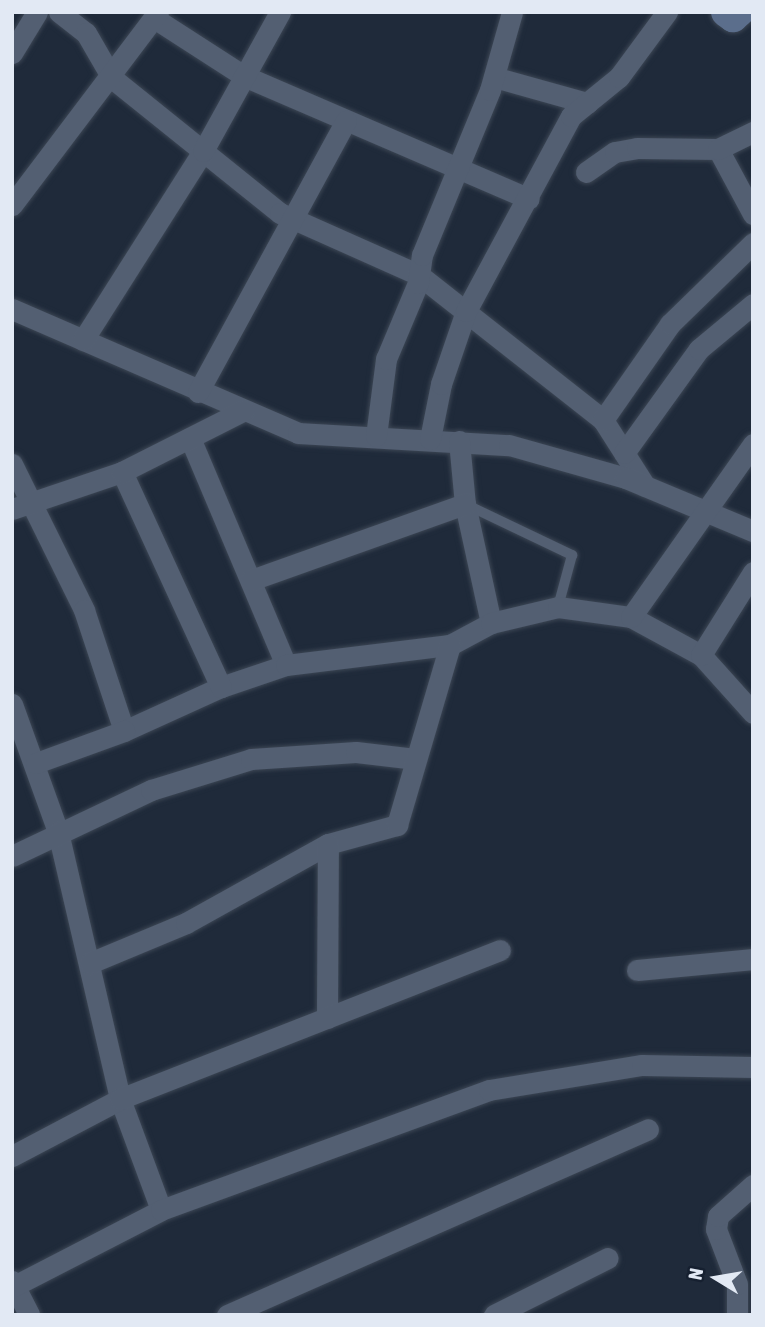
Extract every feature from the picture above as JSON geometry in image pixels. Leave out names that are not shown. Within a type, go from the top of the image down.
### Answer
[{"type":"street","points":[[12,53],[37,12]]},
{"type":"street","points":[[59,12],[81,19],[112,78],[292,219],[419,275],[603,420],[645,486]]},
{"type":"street","points":[[83,340],[203,151],[280,12]]},
{"type":"street","points":[[376,436],[386,359],[419,275],[422,255],[494,77],[512,12]]},
{"type":"street","points":[[430,439],[441,384],[466,311],[529,199],[571,116],[619,77],[667,12]]},
{"type":"street","points":[[726,12],[733,17],[739,12]]},
{"type":"street","points":[[12,205],[112,78],[156,15],[244,76],[529,199]]},
{"type":"street","points":[[494,77],[587,103]]},
{"type":"street","points":[[198,392],[346,121]]},
{"type":"street","points":[[586,172],[615,152],[637,148],[718,149],[753,132]]},
{"type":"street","points":[[718,149],[753,214]]},
{"type":"street","points":[[603,420],[670,324],[753,243]]},
{"type":"street","points":[[624,453],[699,349],[753,304]]},
{"type":"street","points":[[12,309],[198,392],[298,433],[509,445],[645,486],[753,531]]},
{"type":"street","points":[[12,509],[36,504],[122,472],[243,411]]},
{"type":"street","points":[[190,438],[286,665]]},
{"type":"street","points":[[459,441],[465,503],[491,623]]},
{"type":"street","points":[[631,617],[753,444]]},
{"type":"street","points":[[12,464],[36,504],[83,610],[124,731]]},
{"type":"street","points":[[122,472],[221,687]]},
{"type":"street","points":[[251,580],[465,503]]},
{"type":"street","points":[[701,654],[753,572]]},
{"type":"street","points":[[36,763],[124,731],[221,687],[286,665],[450,645],[491,623],[558,607],[631,617],[701,654],[753,713]]},
{"type":"street","points":[[90,963],[186,923],[328,844],[397,825],[450,645]]},
{"type":"street","points":[[12,704],[36,763],[58,831],[120,1099],[161,1210]]},
{"type":"street","points":[[12,856],[58,831],[151,790],[251,759],[356,751],[416,759]]},
{"type":"street","points":[[327,1018],[328,844]]},
{"type":"street","points":[[12,1156],[120,1099],[500,950]]},
{"type":"street","points":[[637,971],[753,959]]},
{"type":"street","points":[[29,1315],[13,1283],[161,1210],[489,1090],[642,1065],[753,1067]]},
{"type":"street","points":[[228,1315],[648,1129]]},
{"type":"street","points":[[737,1315],[737,1284],[716,1229],[718,1216],[753,1185]]},
{"type":"street","points":[[495,1315],[608,1258]]},
{"type":"lane","points":[[465,503],[572,555],[558,607]]}]
